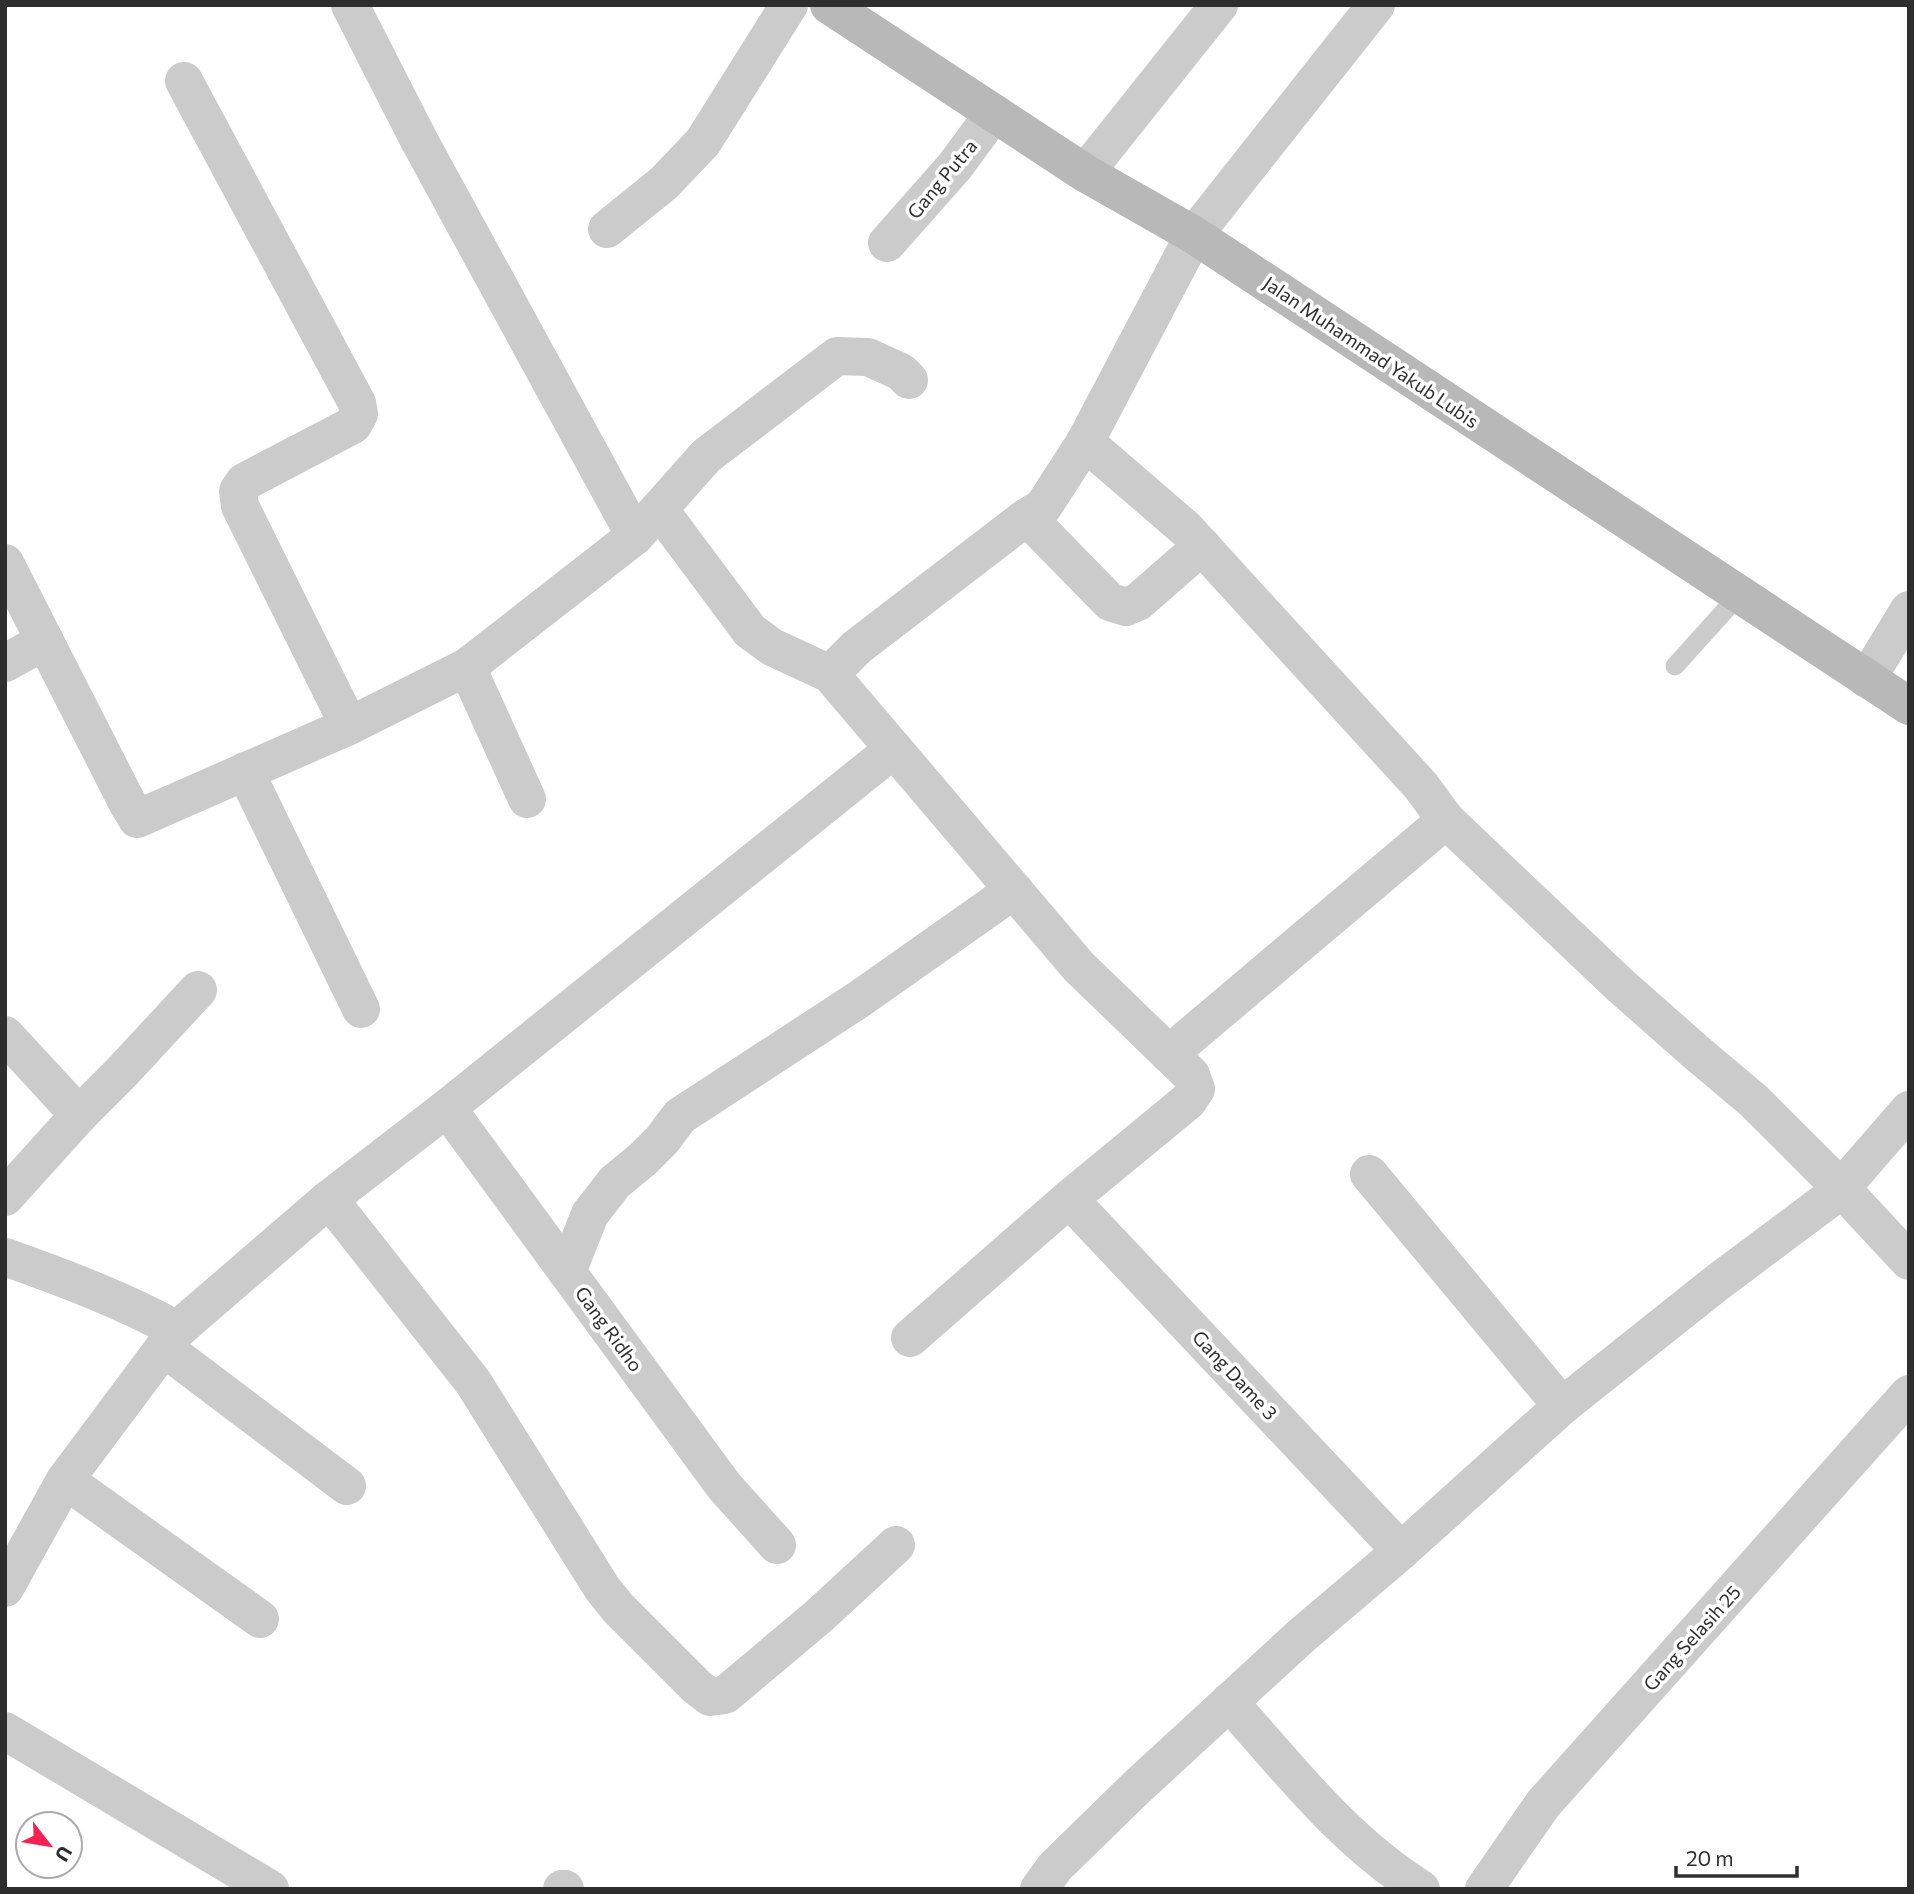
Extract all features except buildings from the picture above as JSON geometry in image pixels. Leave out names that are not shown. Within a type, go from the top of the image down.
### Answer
[{"type":"main road","name":"Jalan Muhammad Yakub Lubis","points":[[829,5],[1084,173],[1194,235],[1909,706]]},
{"type":"street","points":[[350,5],[420,142],[647,523],[750,631],[772,647],[830,674],[1079,967],[1191,1075],[1196,1089],[1188,1101],[1069,1199],[910,1338]]},
{"type":"street","points":[[607,229],[664,183],[703,142],[789,5]]},
{"type":"street","points":[[1084,173],[1219,5]]},
{"type":"street","points":[[830,674],[857,647],[1043,507],[1085,442],[1194,235],[1376,5]]},
{"type":"street","points":[[184,81],[357,403],[359,414],[353,425],[244,482],[238,491],[240,506],[349,726]]},
{"type":"street","name":"Gang Putra","points":[[887,243],[955,166],[994,113]]},
{"type":"street","points":[[5,563],[137,818],[349,726],[467,667],[647,523],[706,456],[837,356],[868,357],[901,372],[909,380]]},
{"type":"street","points":[[1085,442],[1185,528],[1421,786],[1446,820],[1621,986],[1754,1101],[1909,1261]]},
{"type":"street","points":[[1027,517],[1110,602],[1126,607],[1138,602],[1202,546]]},
{"type":"street","points":[[1867,679],[1909,610]]},
{"type":"street","points":[[5,663],[45,641]]},
{"type":"street","points":[[467,667],[527,799]]},
{"type":"street","points":[[5,1588],[65,1480],[171,1339],[329,1199],[447,1108],[894,749]]},
{"type":"street","points":[[245,771],[361,1009]]},
{"type":"street","points":[[1169,1054],[1446,820]]},
{"type":"street","points":[[567,1272],[590,1214],[615,1182],[662,1140],[680,1116],[858,1000],[1014,890]]},
{"type":"street","points":[[5,1198],[79,1115],[198,990]]},
{"type":"street","points":[[5,1035],[79,1115]]},
{"type":"street","name":"Gang Ridho","points":[[447,1108],[724,1486],[777,1545]]},
{"type":"street","points":[[1039,1889],[1055,1867],[1229,1702],[1562,1406],[1718,1282],[1842,1189],[1909,1110]]},
{"type":"street","points":[[1369,1174],[1562,1406]]},
{"type":"street","points":[[329,1199],[473,1382],[602,1588],[618,1608],[710,1697],[725,1695],[819,1616],[896,1545]]},
{"type":"street","name":"Gang Dame 3","points":[[1069,1199],[1401,1551]]},
{"type":"street","points":[[5,1257],[136,1309],[347,1486]]},
{"type":"street","name":"Gang Selasih 25","points":[[1484,1889],[1543,1804],[1909,1394]]},
{"type":"street","points":[[65,1480],[260,1619]]},
{"type":"street","points":[[1229,1702],[1331,1816],[1368,1851],[1421,1889]]},
{"type":"street","points":[[5,1731],[270,1889]]},
{"type":"lane","points":[[1675,666],[1739,595]]}]
